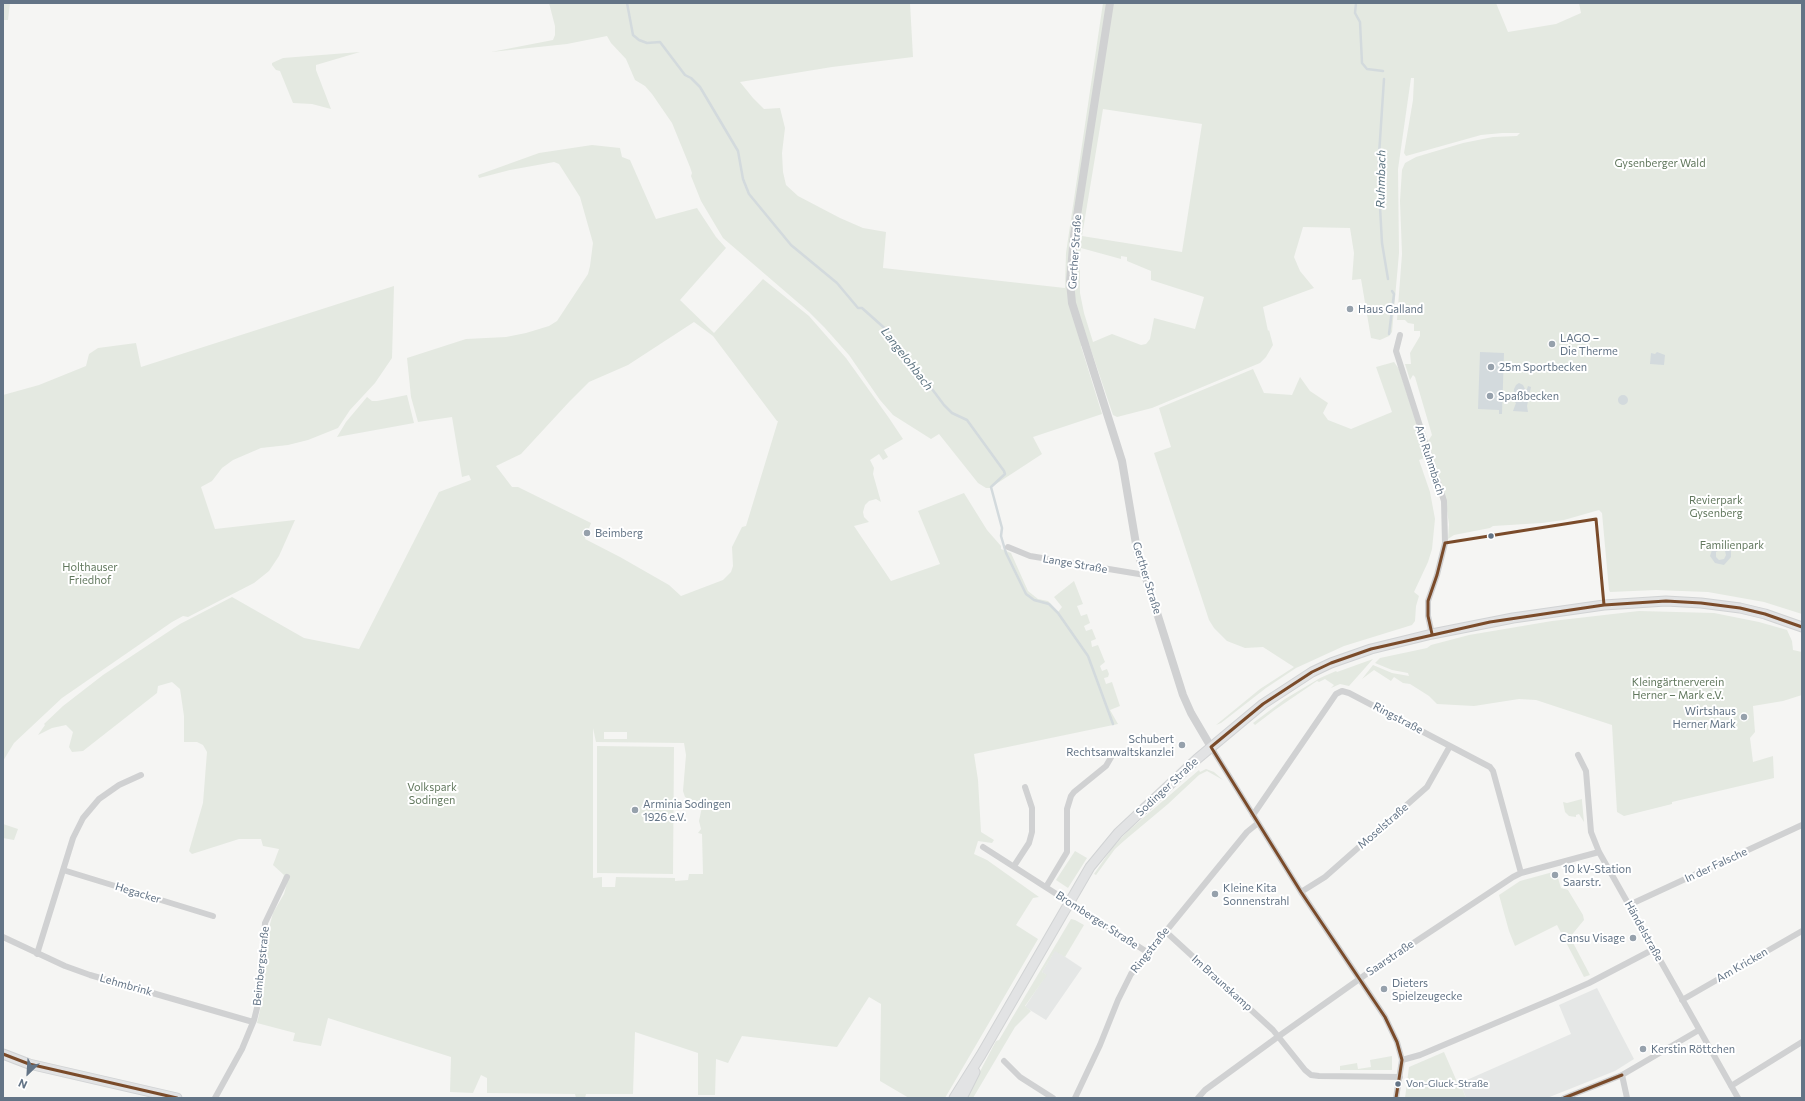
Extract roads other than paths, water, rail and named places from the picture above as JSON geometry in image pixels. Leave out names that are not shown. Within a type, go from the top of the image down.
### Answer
[{"type":"main road","name":"Sodinger Straße","points":[[954,1098],[981,1055],[1090,867],[1118,833],[1197,759],[1262,704],[1312,672],[1331,663],[1371,649],[1432,634],[1536,614],[1604,605],[1666,601],[1701,603],[1740,608],[1765,614],[1802,627]]},
{"type":"main road","points":[[3,1054],[29,1064],[177,1098]]},
{"type":"main road","name":"Sodinger Straße","points":[[962,1098],[974,1077],[981,1055]]},
{"type":"street","name":"Gerther Straße","points":[[1110,3],[1074,235],[1070,282],[1072,304],[1122,461],[1136,543],[1183,695],[1191,713],[1301,892],[1385,1018],[1397,1042],[1402,1060],[1396,1098]]},
{"type":"street","name":"Am Ruhmbach","points":[[1400,335],[1396,351],[1444,501],[1445,543],[1438,575],[1428,601],[1428,616],[1432,634]]},
{"type":"street","name":"Lange Straße","points":[[1008,546],[1030,556],[1145,575]]},
{"type":"street","name":"Ringstraße","points":[[1253,814],[1336,694],[1342,691],[1349,693],[1490,767],[1493,771],[1521,873]]},
{"type":"street","name":"Moselstraße","points":[[1301,892],[1325,877],[1427,787],[1450,746]]},
{"type":"street","name":"Bromberger Straße","points":[[1046,887],[1067,852],[1067,809],[1071,796],[1106,766],[1113,754]]},
{"type":"street","name":"Händelstraße","points":[[1578,755],[1586,771],[1590,826],[1599,852],[1738,1098]]},
{"type":"street","points":[[37,954],[73,838],[80,822],[89,809],[99,800],[119,785],[141,776]]},
{"type":"street","points":[[1014,866],[1029,843],[1032,832],[1032,808],[1025,787]]},
{"type":"street","name":"Ringstraße","points":[[1075,1098],[1131,974],[1147,952],[1247,832],[1258,823]]},
{"type":"street","name":"In der Falsche","points":[[1629,905],[1802,825]]},
{"type":"street","name":"Bromberger Straße","points":[[983,847],[1147,952]]},
{"type":"street","name":"Saarstraße","points":[[1198,1098],[1205,1090],[1279,1036],[1454,914],[1521,873],[1599,852]]},
{"type":"street","name":"Hegacker","points":[[63,870],[213,916]]},
{"type":"street","name":"Beimbergstraße","points":[[215,1098],[242,1049],[253,1022],[259,1000],[265,923],[287,877]]},
{"type":"street","name":"Im Braunskamp","points":[[1165,931],[1279,1036],[1305,1070],[1314,1076],[1400,1077]]},
{"type":"street","name":"Am Kricken","points":[[1682,1000],[1802,931]]},
{"type":"street","name":"Lehmbrink","points":[[3,937],[37,954],[90,975],[253,1022]]},
{"type":"street","points":[[1402,1060],[1427,1052],[1569,992],[1654,949]]},
{"type":"street","points":[[1564,1098],[1622,1075],[1699,1030]]},
{"type":"street","points":[[1731,1086],[1802,1042]]},
{"type":"street","points":[[1004,1061],[1020,1077],[1053,1098]]},
{"type":"street","points":[[1622,1075],[1627,1098]]},
{"type":"waterway","name":"Langelohbach","points":[[627,3],[633,35],[639,40],[647,43],[660,42],[685,75],[691,78],[700,87],[738,151],[743,179],[749,194],[791,245],[837,283],[858,308],[862,308],[890,333],[944,405],[952,413],[967,420],[1004,471],[1005,474],[991,487],[1002,528],[1001,536],[1006,553],[1026,594],[1034,600],[1049,604],[1058,613],[1088,656],[1113,724]]},
{"type":"waterway","name":"Ruhmbach","points":[[1356,3],[1355,13],[1360,22],[1362,63],[1367,69],[1383,71]]},
{"type":"waterway","name":"Ruhmbach","points":[[1384,79],[1379,155],[1379,189],[1382,243],[1388,279]]},
{"type":"waterway","name":"Ruhmbach","points":[[1389,334],[1394,294],[1392,291]]},
{"type":"place","name":"Haus Galland","points":[[1350,309]]},
{"type":"place","name":"LAGO – Die Therme","points":[[1552,344]]},
{"type":"place","name":"25m Sportbecken","points":[[1491,367]]},
{"type":"place","name":"Spaßbecken","points":[[1490,396]]},
{"type":"place","name":"Beimberg","points":[[587,533]]},
{"type":"place","name":"Wirtshaus Herner Mark","points":[[1744,717]]},
{"type":"place","name":"Schubert Rechtsanwaltskanzlei","points":[[1182,745]]},
{"type":"place","name":"Arminia Sodingen 1926 e.V.","points":[[635,810]]},
{"type":"place","name":"10 kV-Station Saarstr.","points":[[1555,875]]},
{"type":"place","name":"Kleine Kita Sonnenstrahl","points":[[1215,894]]},
{"type":"place","name":"Cansu Visage","points":[[1633,938]]},
{"type":"place","name":"Dieters Spielzeugecke","points":[[1384,989]]},
{"type":"place","name":"Kerstin Röttchen","points":[[1643,1049]]},
{"type":"place","name":"Von-Gluck-Straße","points":[[1398,1084]]},
{"type":"park label","name":"Gysenberger Wald","points":[[1660,163]]},
{"type":"park label","name":"Revierpark Gysenberg","points":[[1716,506]]},
{"type":"park label","name":"Familienpark","points":[[1732,545]]},
{"type":"park label","name":"Holthauser Friedhof","points":[[90,573]]},
{"type":"park label","name":"Kleingärtnerverein Herner – Mark e.V.","points":[[1678,688]]},
{"type":"park label","name":"Volkspark Sodingen","points":[[432,793]]}]
